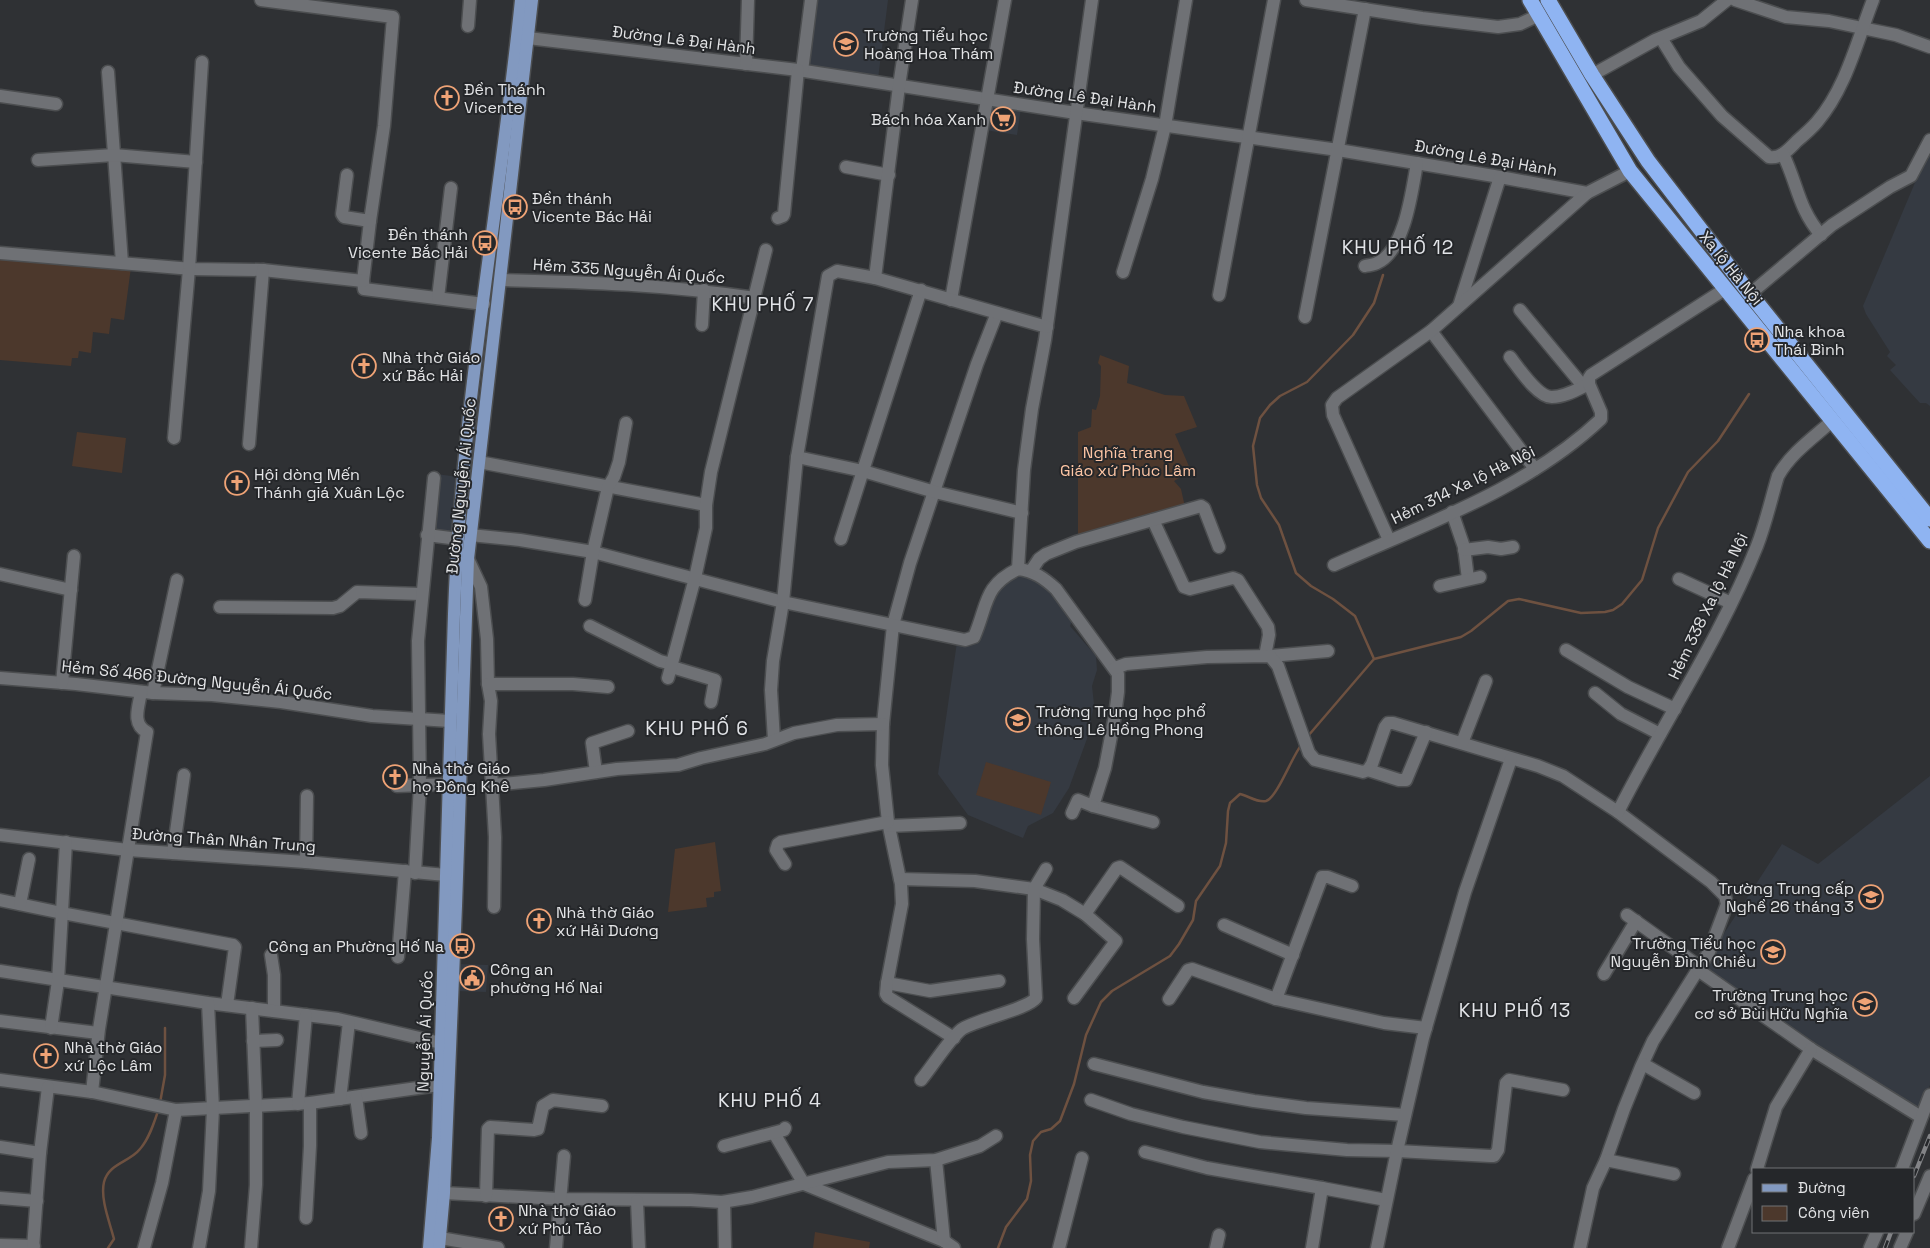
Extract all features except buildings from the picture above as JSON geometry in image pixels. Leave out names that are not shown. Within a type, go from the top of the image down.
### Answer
[{"type":"highway","name":"Xa lộ Hà Nội","points":[[1530,0],[1630,171],[1930,541]]},
{"type":"highway","name":"Xa lộ Hà Nội","points":[[1548,0],[1592,75],[1648,162],[1750,294],[1930,519]]},
{"type":"main road","name":"Đường Nguyễn Ái Quốc","points":[[456,819],[449,784],[450,721],[464,537],[472,394],[521,0]]},
{"type":"main road","name":"Đường Nguyễn Ái Quốc","points":[[456,819],[468,559],[464,537],[479,462],[532,0]]},
{"type":"main road","points":[[484,304],[498,306]]},
{"type":"main road","name":"Nguyễn Ái Quốc","points":[[439,1193],[439,1085],[446,875],[456,819]]},
{"type":"main road","name":"Nguyễn Ái Quốc","points":[[429,1248],[439,1193],[456,819]]},
{"type":"main road","points":[[439,1193],[443,1206],[440,1243]]},
{"type":"street","points":[[261,0],[393,17],[384,126],[370,221],[364,289],[484,304]]},
{"type":"street","points":[[468,26],[470,0]]},
{"type":"street","points":[[746,64],[748,0]]},
{"type":"street","points":[[778,218],[784,214],[800,70],[811,0]]},
{"type":"street","points":[[875,278],[899,86],[912,0]]},
{"type":"street","points":[[951,300],[1006,0]]},
{"type":"street","points":[[1018,569],[1024,470],[1032,409],[1047,327],[1092,0]]},
{"type":"street","points":[[1123,272],[1152,179],[1165,126],[1186,0]]},
{"type":"street","points":[[1219,295],[1274,0]]},
{"type":"street","points":[[1306,0],[1422,18],[1498,27],[1520,24],[1539,15]]},
{"type":"street","points":[[1592,75],[1661,38],[1701,21],[1727,0]]},
{"type":"street","points":[[1735,0],[1786,17],[1862,28],[1896,35],[1930,46]]},
{"type":"street","points":[[1661,38],[1679,67],[1722,116],[1769,157],[1774,158],[1783,154],[1816,123],[1831,103],[1847,72],[1873,0]]},
{"type":"street","points":[[1305,317],[1365,9]]},
{"type":"street","name":"Đường Lê Đại Hành","points":[[528,38],[800,70],[1076,113],[1338,150],[1587,193]]},
{"type":"street","points":[[174,438],[189,269],[202,62]]},
{"type":"street","points":[[108,72],[122,263]]},
{"type":"street","points":[[0,96],[56,104]]},
{"type":"street","points":[[1750,294],[1832,225],[1890,186],[1911,176],[1930,140]]},
{"type":"street","points":[[1783,154],[1792,172],[1799,200],[1810,222],[1821,235]]},
{"type":"street","points":[[38,160],[114,155],[196,162]]},
{"type":"street","points":[[1365,266],[1378,263],[1393,249],[1398,241],[1404,226],[1418,163]]},
{"type":"street","points":[[846,167],[889,175]]},
{"type":"street","points":[[1389,540],[1334,415],[1332,405],[1337,398],[1431,331],[1587,193],[1630,171]]},
{"type":"street","points":[[347,174],[342,214],[344,217],[370,221]]},
{"type":"street","points":[[1459,306],[1500,177]]},
{"type":"street","points":[[438,298],[451,188]]},
{"type":"street","points":[[671,670],[706,528],[706,505],[711,472],[766,250]]},
{"type":"street","points":[[0,253],[189,269],[263,270],[364,281]]},
{"type":"street","points":[[249,444],[263,270]]},
{"type":"street","points":[[774,740],[771,690],[773,661],[783,602],[797,457],[828,276],[837,271],[875,278],[1047,327]]},
{"type":"street","name":"Hẻm 335 Nguyễn Ái Quốc","points":[[501,280],[634,285],[704,290],[755,298]]},
{"type":"street","points":[[702,324],[704,290]]},
{"type":"street","points":[[841,539],[920,290]]},
{"type":"street","points":[[1510,357],[1539,393],[1546,397],[1562,396],[1586,385],[1591,375],[1725,290]]},
{"type":"street","points":[[1520,310],[1586,385]]},
{"type":"street","points":[[954,1038],[886,994],[902,904],[900,879],[889,824],[882,765],[883,724],[893,625],[910,564],[977,364],[997,313]]},
{"type":"street","points":[[1431,331],[1535,470]]},
{"type":"street","name":"Hẻm 314 Xa lộ Hà Nội","points":[[1334,565],[1452,512],[1535,470],[1585,435],[1601,419],[1601,412],[1586,385]]},
{"type":"street","name":"Hẻm 338 Xa lộ Hà Nội","points":[[1618,812],[1730,603],[1758,545],[1778,476],[1783,466],[1797,451],[1832,421]]},
{"type":"street","points":[[586,600],[593,552],[608,487],[619,462],[626,423]]},
{"type":"street","points":[[797,457],[863,471],[935,492],[1022,513]]},
{"type":"street","points":[[479,462],[706,505]]},
{"type":"street","points":[[398,957],[420,785],[418,641],[421,594],[434,478]]},
{"type":"street","points":[[1031,571],[1046,554],[1076,542],[1201,506],[1204,508],[1219,547]]},
{"type":"street","points":[[1440,586],[1474,578],[1452,512]]},
{"type":"street","points":[[1153,520],[1184,587],[1190,589],[1233,578],[1238,580],[1268,627],[1268,656],[1278,666],[1310,753],[1315,760],[1363,772],[1368,770],[1399,780],[1406,780],[1426,732]]},
{"type":"street","points":[[428,535],[520,540],[593,552],[783,602],[965,640],[974,637],[989,592],[996,582],[1018,569],[1031,571],[1044,578],[1056,589],[1118,674],[1119,681],[1115,715],[1105,768],[1093,806]]},
{"type":"street","points":[[1464,550],[1512,547]]},
{"type":"street","points":[[62,683],[74,556]]},
{"type":"street","points":[[468,559],[481,587],[487,639],[488,684],[491,701],[494,907]]},
{"type":"street","points":[[0,574],[71,590]]},
{"type":"street","points":[[92,1092],[98,1033],[147,732],[141,729],[137,722],[147,692],[176,580]]},
{"type":"street","points":[[1680,580],[1730,603]]},
{"type":"street","points":[[220,607],[333,608],[340,606],[357,592],[421,594]]},
{"type":"street","points":[[590,626],[660,661],[671,670],[715,680],[711,702]]},
{"type":"street","points":[[1566,650],[1628,687],[1674,709]]},
{"type":"street","points":[[1115,668],[1126,664],[1154,661],[1268,656],[1328,651]]},
{"type":"street","name":"Hẻm Số 466 Đường Nguyễn Ái Quốc","points":[[0,678],[147,692],[212,695],[271,701],[372,716],[450,721]]},
{"type":"street","points":[[1462,743],[1486,681]]},
{"type":"street","points":[[488,684],[572,684],[608,688]]},
{"type":"street","points":[[1595,693],[1621,714],[1660,734]]},
{"type":"street","points":[[1368,770],[1372,764],[1384,727],[1388,723],[1426,732],[1538,766],[1563,776],[1618,812],[1711,882],[1725,896],[1727,904],[1709,952],[1653,1041],[1642,1064],[1606,1160],[1593,1188],[1580,1248]]},
{"type":"street","points":[[493,785],[617,769],[678,765],[794,733],[837,724],[883,724]]},
{"type":"street","points":[[596,772],[592,743],[628,731]]},
{"type":"street","points":[[1377,1248],[1386,1200],[1426,1028],[1465,892],[1512,759]]},
{"type":"street","points":[[173,853],[184,775]]},
{"type":"street","points":[[397,786],[449,784]]},
{"type":"street","points":[[306,862],[307,796]]},
{"type":"street","points":[[1072,813],[1078,800],[1093,806],[1153,822]]},
{"type":"street","points":[[786,864],[776,850],[779,843],[889,824],[960,823]]},
{"type":"street","name":"Đường Thân Nhân Trung","points":[[0,835],[128,850],[306,862],[446,875]]},
{"type":"street","points":[[51,1028],[58,981],[66,842]]},
{"type":"street","points":[[20,904],[29,859]]},
{"type":"street","points":[[1085,914],[1117,868],[1120,867],[1178,906]]},
{"type":"street","points":[[922,1080],[964,1028],[1030,1003],[1036,998],[1033,939],[1034,889],[1046,869]]},
{"type":"street","points":[[1276,999],[1322,877],[1328,877],[1352,886]]},
{"type":"street","points":[[900,879],[975,881],[1034,889],[1062,900],[1085,914],[1116,941],[1074,998]]},
{"type":"street","points":[[0,900],[62,914],[234,946],[227,1005]]},
{"type":"street","points":[[1604,974],[1632,918],[1810,1049],[1921,1118]]},
{"type":"street","points":[[1224,925],[1293,955]]},
{"type":"street","points":[[271,955],[274,975],[274,1011]]},
{"type":"street","points":[[1169,998],[1188,970],[1192,969],[1276,999],[1384,1023],[1426,1028]]},
{"type":"street","points":[[0,971],[208,1003],[349,1022],[441,1043]]},
{"type":"street","points":[[887,983],[930,991],[999,981]]},
{"type":"street","points":[[199,1248],[209,1191],[213,1110],[208,1003]]},
{"type":"street","points":[[251,1248],[256,1185],[256,1107],[252,1008]]},
{"type":"street","points":[[306,1015],[304,1104],[310,1146],[306,1218]]},
{"type":"street","points":[[0,1021],[98,1033]]},
{"type":"street","points":[[340,1099],[349,1022]]},
{"type":"street","points":[[253,1041],[278,1040]]},
{"type":"street","points":[[1757,1168],[1776,1106],[1810,1049]]},
{"type":"street","points":[[1094,1064],[1203,1092],[1254,1101],[1306,1108],[1405,1115]]},
{"type":"street","points":[[1642,1064],[1694,1093]]},
{"type":"street","points":[[0,1080],[92,1092],[165,1108],[213,1110],[304,1104],[439,1085]]},
{"type":"street","points":[[1091,1100],[1131,1114],[1260,1142],[1347,1150],[1494,1156],[1498,1150],[1506,1083],[1509,1080],[1563,1090]]},
{"type":"street","points":[[0,1244],[33,1247],[40,1153],[48,1087]]},
{"type":"street","points":[[1902,1168],[1930,1095]]},
{"type":"street","points":[[356,1097],[361,1133]]},
{"type":"street","points":[[486,1196],[486,1133],[488,1129],[538,1129],[543,1106],[553,1100],[602,1106]]},
{"type":"street","points":[[144,1248],[162,1183],[165,1108]]},
{"type":"street","points":[[724,1146],[780,1130],[804,1184],[949,1245]]},
{"type":"street","points":[[439,1193],[560,1199],[724,1202],[888,1162],[936,1160],[980,1146],[996,1136]]},
{"type":"street","points":[[0,1146],[40,1153]]},
{"type":"street","points":[[1145,1152],[1207,1168],[1386,1200]]},
{"type":"street","points":[[556,1248],[564,1156]]},
{"type":"street","points":[[1059,1248],[1082,1158]]},
{"type":"street","points":[[936,1160],[949,1245]]},
{"type":"street","points":[[1606,1160],[1674,1174]]},
{"type":"street","points":[[1915,1212],[1930,1176]]},
{"type":"street","points":[[1728,1248],[1752,1184]]},
{"type":"street","points":[[1312,1248],[1322,1188]]},
{"type":"street","points":[[0,1198],[37,1202]]},
{"type":"street","points":[[637,1201],[639,1248]]},
{"type":"street","points":[[724,1202],[725,1248]]},
{"type":"street","points":[[1870,1248],[1877,1233]]},
{"type":"street","points":[[1900,1248],[1907,1233]]},
{"type":"street","points":[[1216,1248],[1219,1235]]},
{"type":"street","points":[[440,1243],[498,1248]]},
{"type":"shaded area","name":"Trường Tiểu học Hoàng Hoa Thám","points":[[814,0],[888,0],[878,79],[806,68]]},
{"type":"shaded area","name":"Bách hóa Xanh","points":[[990,103],[1021,108],[1017,135],[985,130]]},
{"type":"shaded area","points":[[1930,147],[1930,406],[1926,403],[1920,403],[1890,370],[1896,365],[1887,356],[1890,352],[1863,306]]},
{"type":"shaded area","points":[[436,474],[459,477],[453,535],[429,532]]},
{"type":"shaded area","name":"Trường Trung học phổ thông Lê Hồng Phong","points":[[1018,572],[1042,581],[1073,619],[1070,626],[1096,656],[1097,670],[1092,686],[1094,704],[1088,736],[1069,788],[1053,813],[1028,826],[1023,838],[968,815],[938,774],[957,642],[967,644],[992,594]]},
{"type":"shaded area","points":[[1930,776],[1930,1085],[1919,1113],[1812,1047],[1701,969],[1782,844],[1818,864]]},
{"type":"shaded area","name":"Công an phường Hố Nai","points":[[458,964],[488,965],[486,992],[457,991]]},
{"type":"green space","points":[[0,256],[131,267],[124,320],[111,318],[109,334],[93,332],[91,353],[79,351],[78,358],[72,358],[71,366],[0,360]]},
{"type":"green space","name":"Nghĩa trang Giáo xứ Phúc Lâm","points":[[1100,355],[1129,366],[1127,383],[1165,395],[1184,396],[1197,427],[1175,434],[1191,471],[1174,481],[1181,489],[1185,507],[1078,538],[1078,432],[1091,427],[1092,409],[1096,410],[1100,396],[1101,366],[1098,363]]},
{"type":"green space","points":[[77,432],[126,438],[122,473],[72,466]]},
{"type":"green space","points":[[986,762],[1051,782],[1041,815],[976,795]]},
{"type":"green space","points":[[715,842],[721,891],[714,892],[714,897],[706,898],[707,907],[668,912],[675,849]]},
{"type":"green space","points":[[815,1232],[870,1242],[869,1248],[813,1248]]},
{"type":"waterway","points":[[1308,736],[1374,659],[1355,616],[1333,599],[1311,586],[1296,573],[1279,525],[1261,498],[1257,485],[1253,446],[1260,418],[1270,405],[1280,396],[1307,382],[1353,335],[1374,303],[1383,275]]},
{"type":"waterway","points":[[1374,659],[1461,637],[1508,601],[1519,599],[1581,613],[1605,612],[1613,610],[1622,604],[1642,580],[1658,528],[1688,472],[1718,441],[1749,394]]},
{"type":"waterway","points":[[998,1248],[1006,1227],[1027,1199],[1031,1181],[1030,1155],[1033,1141],[1041,1132],[1051,1129],[1060,1121],[1074,1084],[1086,1035],[1101,1002],[1112,991],[1170,956],[1193,920],[1196,901],[1220,866],[1226,843],[1230,803],[1240,794],[1259,801],[1266,801],[1270,798],[1280,785],[1302,744]]},
{"type":"waterway","points":[[160,1103],[165,1075],[165,1028]]},
{"type":"waterway","points":[[108,1248],[114,1239],[104,1203],[104,1182],[110,1171],[131,1157],[143,1145],[151,1131],[158,1111]]},
{"type":"railway","points":[[1915,1174],[1930,1136]]},
{"type":"railway","points":[[1885,1248],[1891,1233]]},
{"type":"place","name":"Trường Tiểu học Hoàng Hoa Thám","points":[[846,44]]},
{"type":"place","name":"Đền Thánh Vicente","points":[[447,98]]},
{"type":"place","name":"Bách hóa Xanh","points":[[1003,119]]},
{"type":"place","name":"Đền thánh Vicente Bác Hải","points":[[515,207]]},
{"type":"place","name":"Đền thánh Vicente Bắc Hải","points":[[485,243]]},
{"type":"place","name":"Nha khoa Thái Bình","points":[[1757,340]]},
{"type":"place","name":"Nhà thờ Giáo xứ Bắc Hải","points":[[364,366]]},
{"type":"place","name":"Hội dòng Mến Thánh giá Xuân Lộc","points":[[237,483]]},
{"type":"place","name":"Trường Trung học phổ thông Lê Hồng Phong","points":[[1018,720]]},
{"type":"place","name":"Nhà thờ Giáo họ Đông Khê","points":[[395,777]]},
{"type":"place","name":"Trường Trung cấp Nghề 26 tháng 3","points":[[1871,897]]},
{"type":"place","name":"Nhà thờ Giáo xứ Hải Dương","points":[[539,921]]},
{"type":"place","name":"Công an Phường Hố Na","points":[[462,946]]},
{"type":"place","name":"Trường Tiểu học Nguyễn Đình Chiều","points":[[1773,952]]},
{"type":"place","name":"Công an phường Hố Nai","points":[[472,978]]},
{"type":"place","name":"Trường Trung học cơ sở Bùi Hữu Nghĩa","points":[[1865,1004]]},
{"type":"place","name":"Nhà thờ Giáo xứ Lộc Lâm","points":[[46,1056]]},
{"type":"place","name":"Nhà thờ Giáo xứ Phú Tảo","points":[[501,1219]]},
{"type":"district","name":"KHU PHỐ 12","points":[[1398,247]]},
{"type":"district","name":"KHU PHỐ 7","points":[[763,304]]},
{"type":"district","name":"KHU PHỐ 6","points":[[697,728]]},
{"type":"district","name":"KHU PHỐ 13","points":[[1515,1010]]},
{"type":"district","name":"KHU PHỐ 4","points":[[770,1100]]}]
